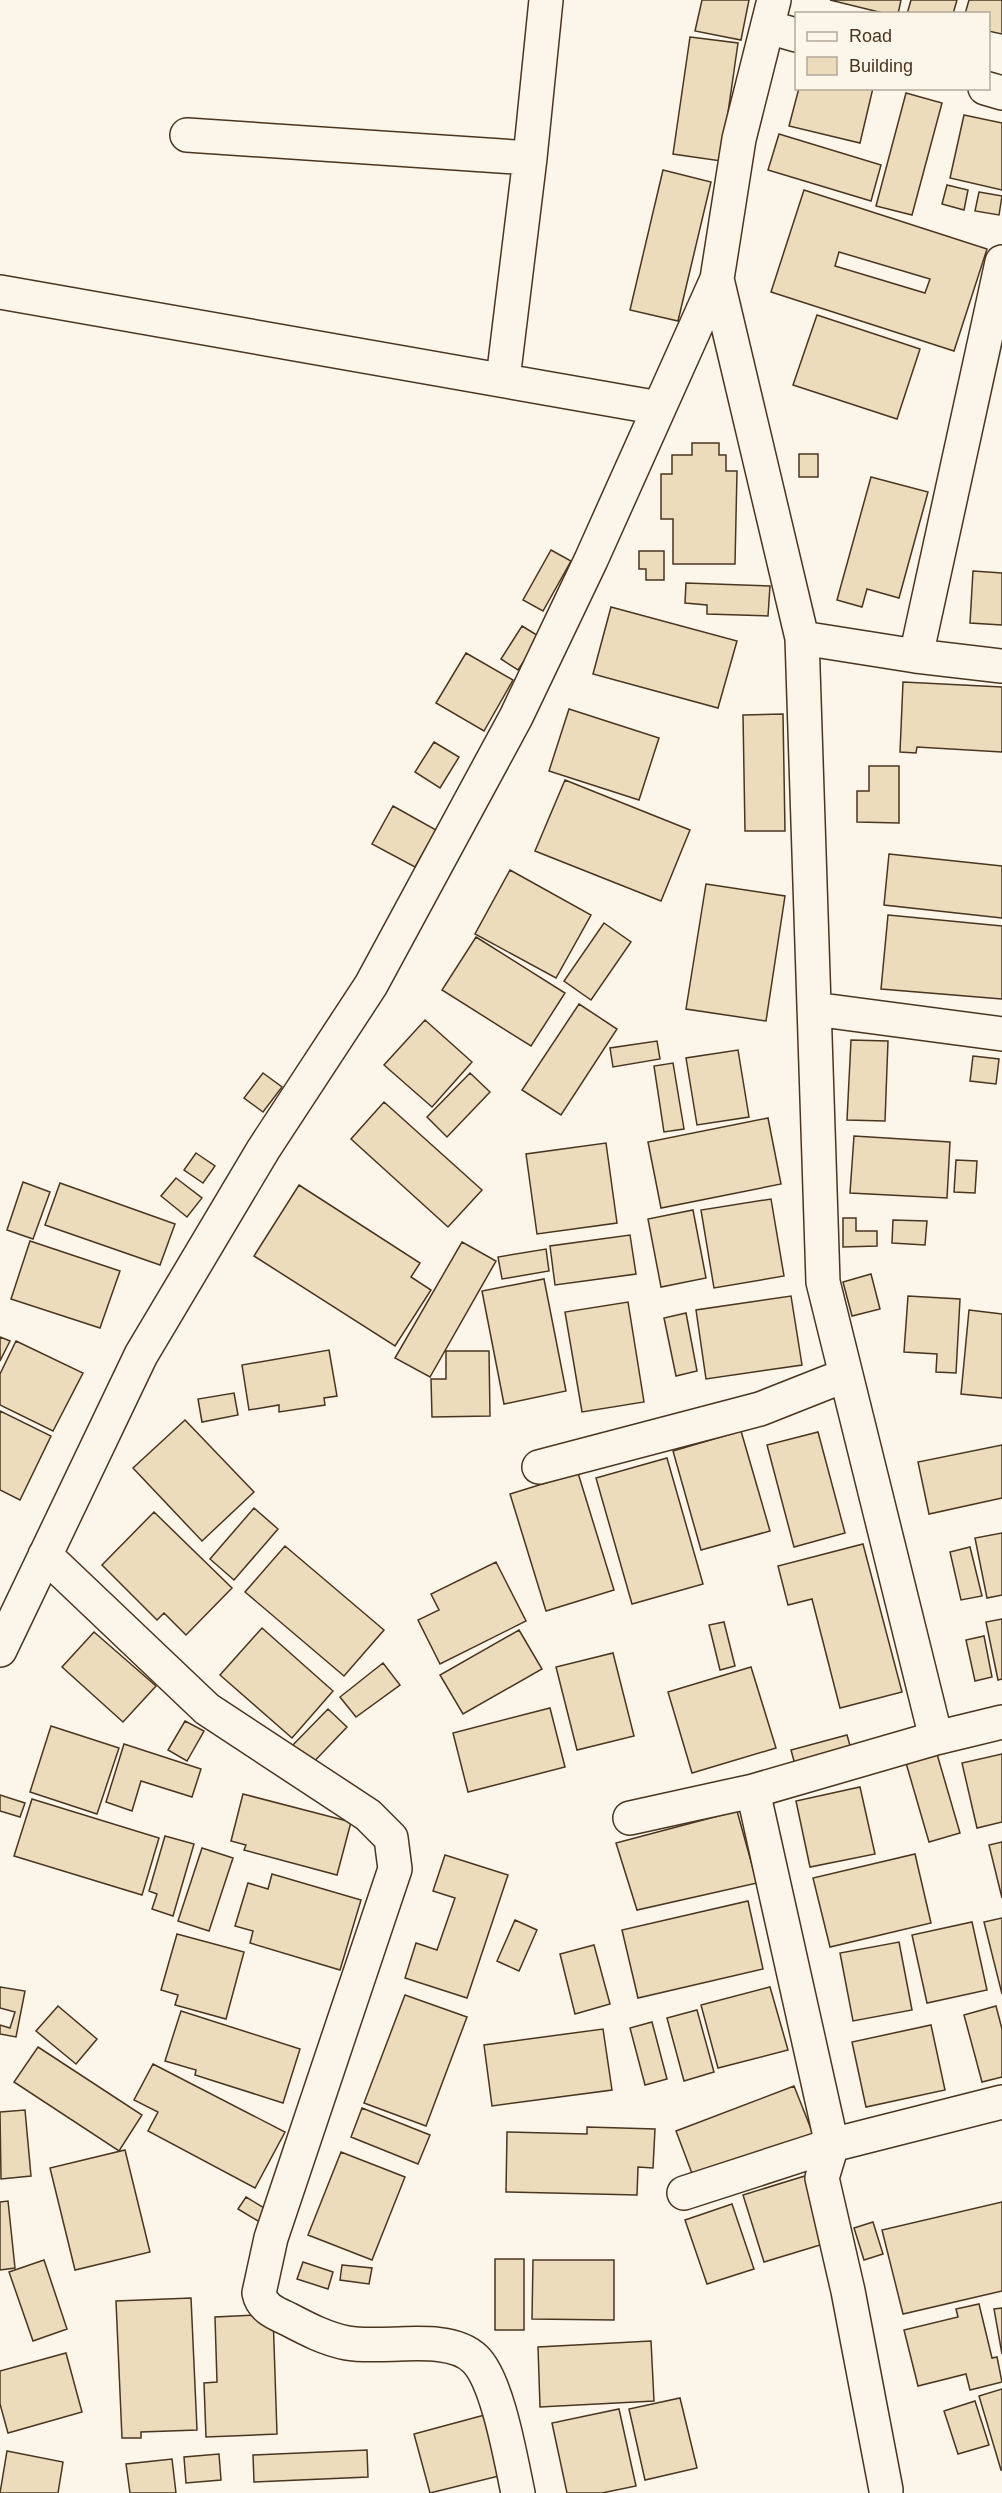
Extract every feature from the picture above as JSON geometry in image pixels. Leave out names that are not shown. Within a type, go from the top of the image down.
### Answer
[{"type":"street","points":[[503,379],[530,158],[546,0]]},
{"type":"street","points":[[0,1650],[141,1355],[263,1150],[371,985],[516,717],[717,279],[739,138],[779,21]]},
{"type":"street","points":[[187,135],[530,158]]},
{"type":"street","points":[[916,656],[1002,262]]},
{"type":"street","points":[[717,279],[802,638],[823,1282],[936,1738]]},
{"type":"street","points":[[0,292],[659,408]]},
{"type":"street","points":[[802,638],[916,656],[1002,666]]},
{"type":"street","points":[[814,1009],[1002,1034]]},
{"type":"street","points":[[539,1467],[760,1409],[846,1375]]},
{"type":"street","points":[[45,1555],[207,1709],[368,1815],[390,1838],[395,1869],[271,2238],[259,2293],[261,2302],[271,2310],[320,2335],[345,2343],[365,2346],[438,2344],[468,2353],[483,2370],[501,2416],[518,2493]]},
{"type":"street","points":[[630,1818],[753,1791],[936,1738],[1002,1722]]},
{"type":"street","points":[[753,1791],[832,2145],[822,2178],[848,2291],[886,2490]]},
{"type":"street","points":[[684,2193],[832,2145],[1002,2102]]},
{"type":"building","points":[[702,0],[749,0],[741,40],[695,31]]},
{"type":"building","points":[[830,0],[901,0],[898,12],[879,12]]},
{"type":"building","points":[[911,0],[957,0],[954,12],[908,12]]},
{"type":"building","points":[[969,0],[1002,0],[1002,34],[990,31],[990,12],[966,12]]},
{"type":"building","points":[[690,37],[738,43],[721,161],[673,154]]},
{"type":"building","points":[[798,90],[873,90],[860,143],[789,126]]},
{"type":"building","points":[[906,93],[942,103],[912,215],[876,206]]},
{"type":"building","points":[[964,115],[1002,123],[1002,190],[950,178]]},
{"type":"building","points":[[779,134],[881,165],[871,201],[768,170]]},
{"type":"building","points":[[663,170],[711,182],[678,321],[630,310]]},
{"type":"building","points":[[947,185],[968,190],[964,210],[942,204]]},
{"type":"building","points":[[804,190],[987,249],[954,351],[771,292]],"holes":[[[839,252],[930,279],[925,293],[835,266]]]},
{"type":"building","points":[[979,192],[1002,196],[999,215],[975,211]]},
{"type":"building","points":[[817,315],[920,349],[897,419],[793,385]]},
{"type":"building","points":[[692,443],[719,443],[719,455],[726,455],[726,471],[737,471],[735,564],[673,564],[673,519],[661,519],[661,474],[672,474],[672,455],[692,455]]},
{"type":"building","points":[[799,454],[818,454],[818,477],[799,477]]},
{"type":"building","points":[[871,477],[928,492],[899,598],[867,589],[862,607],[837,600]]},
{"type":"building","points":[[551,550],[571,561],[543,611],[523,600]]},
{"type":"building","points":[[639,551],[664,551],[664,580],[646,580],[646,569],[639,569]]},
{"type":"building","points":[[973,571],[1002,573],[1002,625],[970,623]]},
{"type":"building","points":[[686,583],[770,586],[768,616],[707,614],[707,605],[685,603]]},
{"type":"building","points":[[611,607],[737,641],[718,708],[593,674]]},
{"type":"building","points":[[522,626],[540,637],[518,670],[501,659]]},
{"type":"building","points":[[466,653],[513,680],[484,731],[436,703]]},
{"type":"building","points":[[903,682],[1002,687],[1002,752],[917,747],[916,753],[900,752]]},
{"type":"building","points":[[569,709],[659,738],[639,800],[549,771]]},
{"type":"building","points":[[783,714],[785,831],[745,831],[743,715]]},
{"type":"building","points":[[434,742],[459,757],[440,788],[415,772]]},
{"type":"building","points":[[869,766],[899,766],[899,823],[857,822],[857,791],[869,791]]},
{"type":"building","points":[[565,780],[690,830],[661,901],[535,851]]},
{"type":"building","points":[[393,806],[436,830],[415,867],[372,844]]},
{"type":"building","points":[[889,854],[1002,866],[1002,918],[884,905]]},
{"type":"building","points":[[510,870],[591,915],[556,978],[475,934]]},
{"type":"building","points":[[706,884],[785,896],[766,1021],[686,1009]]},
{"type":"building","points":[[888,915],[1002,926],[1002,999],[881,989]]},
{"type":"building","points":[[604,923],[631,942],[591,1000],[564,981]]},
{"type":"building","points":[[476,937],[565,993],[531,1046],[442,990]]},
{"type":"building","points":[[579,1004],[617,1029],[561,1115],[522,1090]]},
{"type":"building","points":[[425,1020],[472,1062],[432,1107],[384,1065]]},
{"type":"building","points":[[851,1040],[888,1041],[885,1121],[847,1120]]},
{"type":"building","points":[[657,1041],[660,1059],[613,1067],[610,1048]]},
{"type":"building","points":[[738,1050],[749,1117],[697,1125],[686,1058]]},
{"type":"building","points":[[973,1056],[999,1059],[996,1084],[970,1081]]},
{"type":"building","points":[[673,1063],[684,1129],[664,1132],[654,1066]]},
{"type":"building","points":[[263,1073],[282,1087],[263,1112],[244,1098]]},
{"type":"building","points":[[470,1073],[490,1092],[447,1137],[427,1117]]},
{"type":"building","points":[[384,1102],[482,1190],[448,1227],[351,1139]]},
{"type":"building","points":[[768,1118],[781,1184],[661,1208],[648,1142]]},
{"type":"building","points":[[854,1136],[950,1142],[947,1198],[850,1193]]},
{"type":"building","points":[[606,1143],[617,1223],[537,1234],[526,1154]]},
{"type":"building","points":[[196,1153],[215,1166],[203,1183],[184,1170]]},
{"type":"building","points":[[956,1160],[977,1161],[975,1193],[954,1192]]},
{"type":"building","points":[[176,1178],[202,1198],[187,1217],[161,1196]]},
{"type":"building","points":[[23,1182],[50,1192],[33,1239],[7,1230]]},
{"type":"building","points":[[60,1183],[175,1224],[160,1265],[45,1225]]},
{"type":"building","points":[[299,1185],[420,1263],[411,1277],[431,1290],[395,1346],[254,1256]]},
{"type":"building","points":[[771,1199],[784,1276],[714,1288],[701,1210]]},
{"type":"building","points":[[693,1210],[706,1278],[661,1287],[648,1219]]},
{"type":"building","points":[[843,1218],[856,1218],[856,1231],[877,1231],[877,1246],[843,1247]]},
{"type":"building","points":[[893,1220],[927,1221],[925,1245],[892,1243]]},
{"type":"building","points":[[630,1235],[636,1274],[555,1285],[550,1246]]},
{"type":"building","points":[[30,1241],[120,1271],[100,1328],[11,1299]]},
{"type":"building","points":[[462,1242],[496,1261],[430,1377],[395,1358]]},
{"type":"building","points":[[546,1249],[549,1271],[502,1279],[498,1257]]},
{"type":"building","points":[[871,1274],[880,1309],[852,1316],[843,1282]]},
{"type":"building","points":[[544,1279],[566,1391],[504,1404],[482,1291]]},
{"type":"building","points":[[791,1296],[802,1365],[706,1379],[696,1310]]},
{"type":"building","points":[[908,1296],[960,1299],[956,1373],[936,1372],[937,1354],[904,1352]]},
{"type":"building","points":[[628,1302],[644,1402],[582,1412],[565,1312]]},
{"type":"building","points":[[969,1310],[1002,1314],[1002,1398],[961,1394]]},
{"type":"building","points":[[686,1313],[697,1371],[676,1376],[664,1318]]},
{"type":"building","points":[[0,1337],[10,1341],[0,1361]]},
{"type":"building","points":[[16,1341],[83,1373],[53,1431],[0,1405],[0,1374]]},
{"type":"building","points":[[329,1350],[337,1396],[324,1398],[325,1405],[279,1412],[279,1405],[249,1410],[242,1365]]},
{"type":"building","points":[[446,1351],[489,1351],[490,1416],[432,1417],[431,1379],[446,1379]]},
{"type":"building","points":[[234,1393],[238,1415],[202,1422],[198,1399]]},
{"type":"building","points":[[0,1411],[51,1436],[20,1500],[0,1490]]},
{"type":"building","points":[[185,1420],[254,1492],[202,1541],[133,1468]]},
{"type":"building","points":[[741,1431],[770,1531],[701,1550],[673,1451]]},
{"type":"building","points":[[818,1432],[845,1533],[794,1547],[767,1445]]},
{"type":"building","points":[[1002,1445],[1002,1498],[929,1514],[918,1462]]},
{"type":"building","points":[[667,1458],[703,1584],[632,1604],[596,1478]]},
{"type":"building","points":[[578,1473],[614,1590],[546,1611],[510,1494]]},
{"type":"building","points":[[254,1508],[278,1529],[234,1580],[210,1559]]},
{"type":"building","points":[[154,1512],[232,1588],[186,1635],[164,1613],[157,1620],[102,1565]]},
{"type":"building","points":[[1002,1533],[1002,1595],[987,1598],[975,1538]]},
{"type":"building","points":[[863,1544],[902,1692],[840,1708],[812,1599],[788,1605],[778,1566]]},
{"type":"building","points":[[285,1546],[384,1630],[344,1676],[245,1592]]},
{"type":"building","points":[[970,1547],[982,1596],[961,1600],[950,1552]]},
{"type":"building","points":[[496,1562],[526,1621],[440,1664],[418,1620],[439,1610],[431,1594]]},
{"type":"building","points":[[1002,1619],[1002,1679],[998,1680],[986,1622]]},
{"type":"building","points":[[724,1622],[735,1666],[720,1670],[709,1625]]},
{"type":"building","points":[[262,1628],[333,1691],[292,1738],[220,1675]]},
{"type":"building","points":[[519,1630],[542,1669],[463,1714],[440,1675]]},
{"type":"building","points":[[94,1632],[156,1686],[123,1722],[62,1667]]},
{"type":"building","points":[[984,1636],[992,1677],[975,1681],[966,1640]]},
{"type":"building","points":[[613,1653],[634,1736],[577,1750],[556,1667]]},
{"type":"building","points":[[383,1663],[400,1685],[356,1717],[340,1697]]},
{"type":"building","points":[[751,1667],[776,1748],[692,1773],[668,1692]]},
{"type":"building","points":[[550,1708],[565,1767],[468,1792],[453,1733]]},
{"type":"building","points":[[328,1709],[347,1727],[307,1769],[288,1750]]},
{"type":"building","points":[[185,1721],[204,1731],[187,1761],[168,1750]]},
{"type":"building","points":[[51,1726],[119,1748],[97,1814],[30,1792]]},
{"type":"building","points":[[847,1735],[853,1756],[797,1772],[791,1750]]},
{"type":"building","points":[[124,1744],[201,1769],[192,1797],[141,1781],[132,1811],[106,1802]]},
{"type":"building","points":[[937,1754],[960,1833],[929,1842],[906,1763]]},
{"type":"building","points":[[1002,1754],[1002,1822],[977,1828],[962,1763]]},
{"type":"building","points":[[860,1787],[875,1854],[810,1867],[796,1801]]},
{"type":"building","points":[[243,1794],[351,1822],[337,1875],[244,1850],[246,1845],[231,1841]]},
{"type":"building","points":[[0,1795],[25,1803],[20,1817],[0,1811]]},
{"type":"building","points":[[32,1799],[159,1838],[142,1895],[14,1856]]},
{"type":"building","points":[[737,1811],[757,1883],[637,1910],[616,1843]]},
{"type":"building","points":[[165,1836],[194,1844],[173,1916],[152,1909],[157,1894],[149,1891]]},
{"type":"building","points":[[1002,1842],[1002,1898],[989,1845]]},
{"type":"building","points":[[202,1848],[233,1858],[209,1931],[178,1921]]},
{"type":"building","points":[[915,1854],[931,1923],[830,1947],[813,1878]]},
{"type":"building","points":[[445,1855],[508,1875],[467,1998],[405,1978],[416,1943],[437,1950],[455,1898],[433,1891]]},
{"type":"building","points":[[272,1874],[361,1900],[340,1970],[250,1943],[253,1931],[235,1926],[248,1883],[268,1889]]},
{"type":"building","points":[[748,1901],[763,1969],[638,1998],[622,1930]]},
{"type":"building","points":[[1002,1918],[1002,1994],[984,1922]]},
{"type":"building","points":[[515,1920],[537,1930],[519,1971],[497,1961]]},
{"type":"building","points":[[972,1922],[987,1990],[927,2003],[912,1935]]},
{"type":"building","points":[[177,1934],[244,1952],[226,2019],[175,2005],[178,1995],[161,1990]]},
{"type":"building","points":[[899,1942],[912,2010],[853,2021],[840,1953]]},
{"type":"building","points":[[594,1945],[610,2004],[575,2014],[560,1954]]},
{"type":"building","points":[[0,1987],[25,1991],[16,2037],[0,2034],[0,2025],[10,2028],[15,2012],[0,2008]]},
{"type":"building","points":[[770,1987],[788,2050],[718,2068],[701,2005]]},
{"type":"building","points":[[405,1995],[467,2017],[426,2126],[364,2103]]},
{"type":"building","points":[[58,2006],[97,2039],[76,2064],[36,2031]]},
{"type":"building","points":[[996,2006],[1002,2029],[1002,2077],[982,2082],[964,2015]]},
{"type":"building","points":[[697,2010],[714,2072],[684,2081],[667,2018]]},
{"type":"building","points":[[181,2011],[300,2049],[283,2103],[195,2075],[196,2070],[165,2061]]},
{"type":"building","points":[[652,2022],[667,2079],[645,2085],[630,2028]]},
{"type":"building","points":[[931,2025],[945,2090],[866,2107],[852,2042]]},
{"type":"building","points":[[603,2029],[612,2090],[492,2106],[484,2045]]},
{"type":"building","points":[[38,2047],[142,2115],[119,2151],[14,2082]]},
{"type":"building","points":[[153,2064],[285,2132],[255,2188],[148,2131],[158,2112],[134,2100]]},
{"type":"building","points":[[794,2086],[815,2139],[696,2184],[676,2131]]},
{"type":"building","points":[[362,2108],[430,2135],[418,2164],[351,2137]]},
{"type":"building","points":[[25,2110],[31,2176],[1,2179],[0,2112]]},
{"type":"building","points":[[587,2127],[655,2129],[653,2168],[638,2167],[637,2195],[506,2192],[507,2132],[587,2134]]},
{"type":"building","points":[[125,2150],[150,2252],[75,2270],[50,2168]]},
{"type":"building","points":[[341,2152],[405,2177],[372,2260],[308,2235]]},
{"type":"building","points":[[808,2175],[830,2242],[764,2262],[743,2195]]},
{"type":"building","points":[[246,2197],[271,2212],[263,2224],[238,2209]]},
{"type":"building","points":[[8,2201],[15,2268],[0,2270],[0,2202]]},
{"type":"building","points":[[1002,2202],[1002,2291],[903,2314],[882,2230]]},
{"type":"building","points":[[732,2204],[754,2269],[707,2284],[685,2220]]},
{"type":"building","points":[[873,2222],[883,2254],[864,2260],[854,2228]]},
{"type":"building","points":[[495,2259],[524,2259],[524,2330],[495,2330]]},
{"type":"building","points":[[44,2260],[67,2329],[33,2341],[9,2272]]},
{"type":"building","points":[[533,2260],[614,2260],[614,2320],[532,2319]]},
{"type":"building","points":[[303,2262],[333,2272],[328,2289],[297,2279]]},
{"type":"building","points":[[342,2265],[372,2268],[369,2284],[340,2280]]},
{"type":"building","points":[[191,2298],[197,2430],[141,2432],[141,2438],[122,2438],[116,2301]]},
{"type":"building","points":[[979,2304],[992,2358],[997,2357],[1002,2382],[970,2390],[966,2374],[918,2386],[904,2330],[958,2317],[956,2309]]},
{"type":"building","points":[[1002,2308],[1002,2354],[994,2309]]},
{"type":"building","points":[[273,2314],[277,2434],[206,2437],[204,2383],[217,2382],[215,2317]]},
{"type":"building","points":[[651,2341],[654,2401],[540,2407],[538,2347]]},
{"type":"building","points":[[66,2353],[82,2412],[8,2433],[0,2404],[0,2371]]},
{"type":"building","points":[[1002,2389],[1002,2470],[1001,2470],[979,2396]]},
{"type":"building","points":[[680,2398],[697,2468],[645,2480],[629,2409]]},
{"type":"building","points":[[975,2401],[989,2445],[958,2454],[944,2411]]},
{"type":"building","points":[[619,2409],[636,2486],[602,2493],[567,2493],[552,2423]]},
{"type":"building","points":[[492,2413],[507,2474],[430,2493],[414,2434]]},
{"type":"building","points":[[367,2450],[368,2477],[254,2482],[253,2455]]},
{"type":"building","points":[[7,2451],[63,2462],[58,2493],[0,2493]]},
{"type":"building","points":[[219,2454],[221,2480],[186,2483],[184,2457]]},
{"type":"building","points":[[172,2459],[176,2493],[130,2493],[126,2464]]}]
